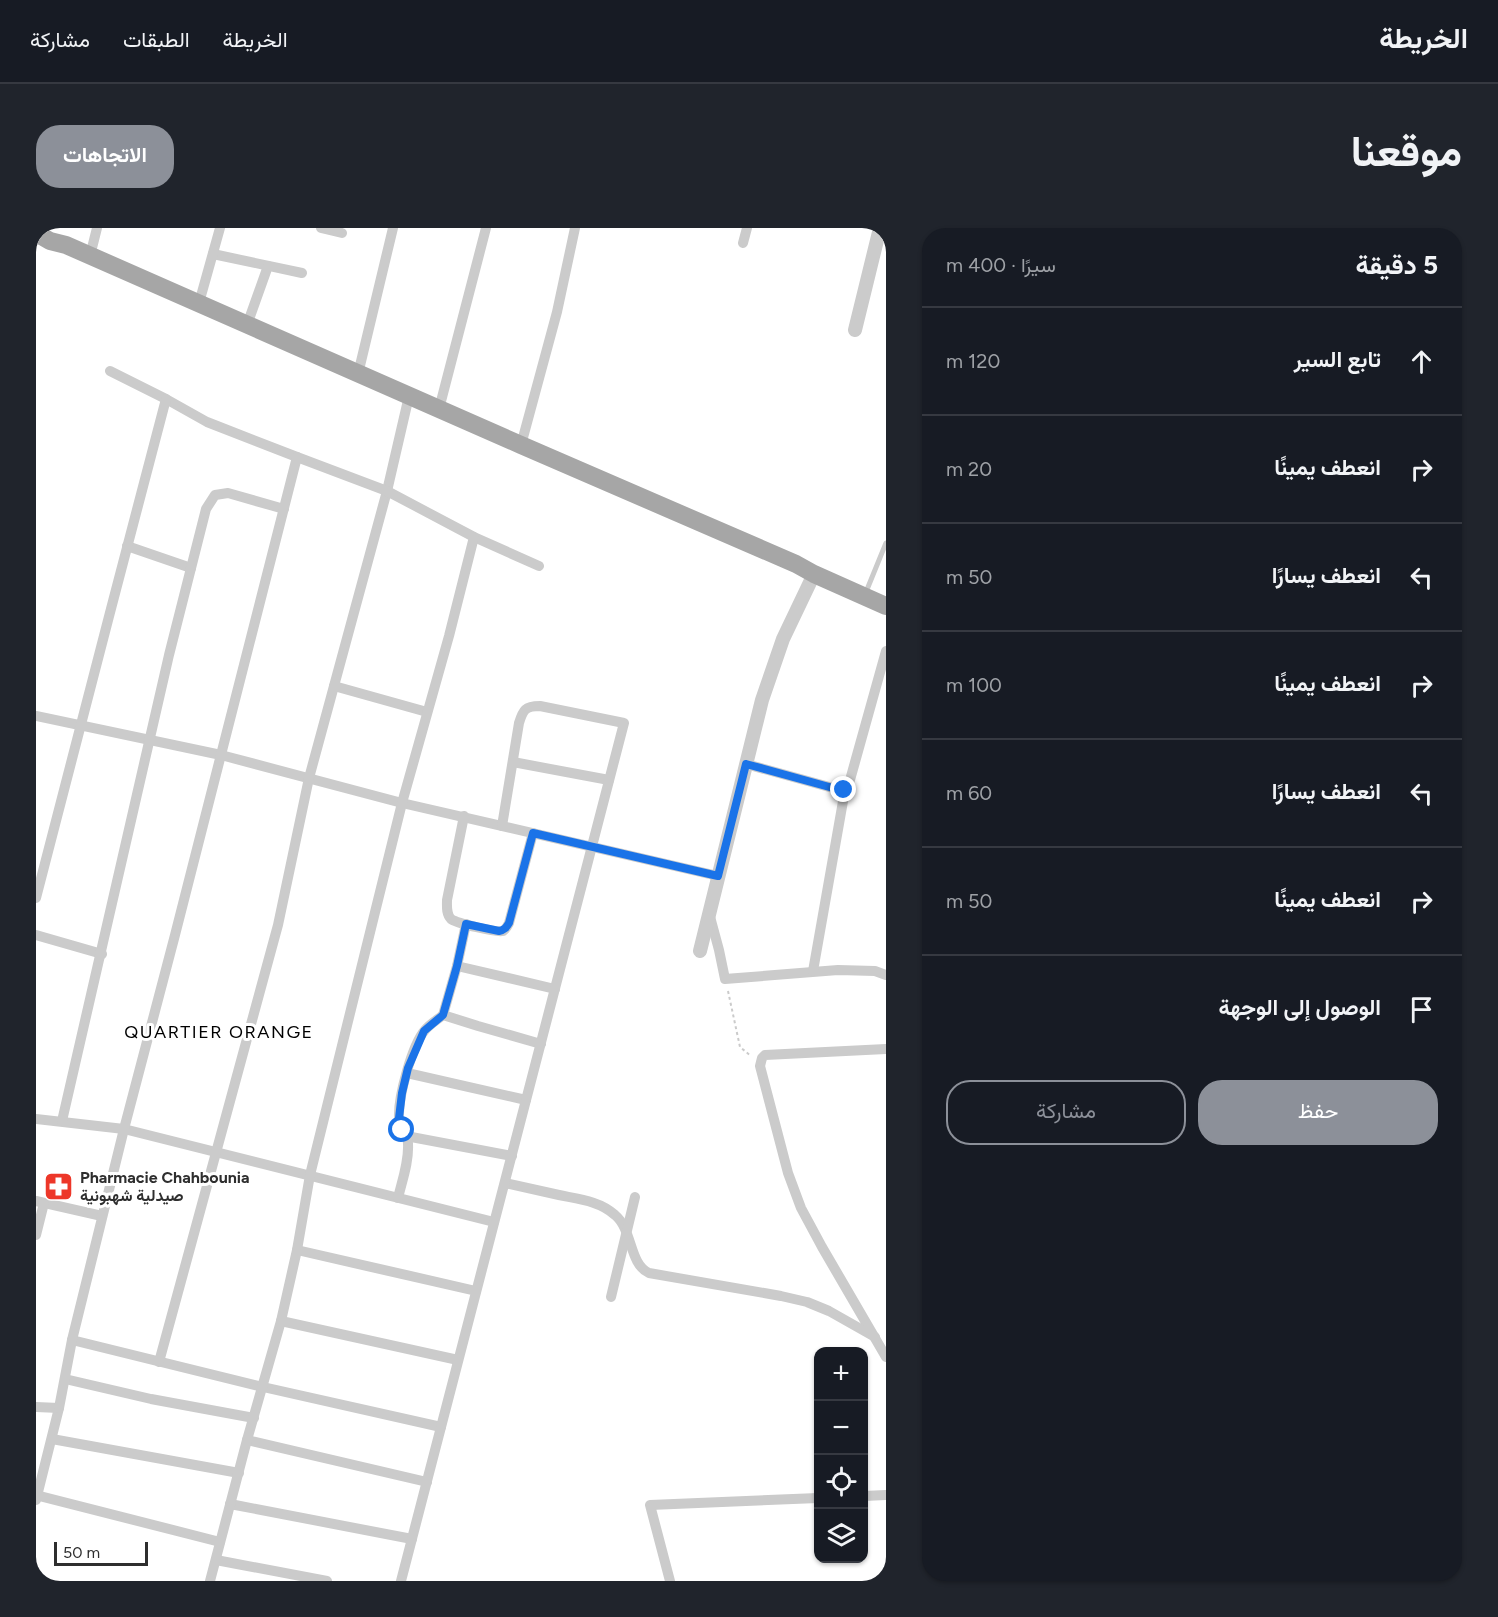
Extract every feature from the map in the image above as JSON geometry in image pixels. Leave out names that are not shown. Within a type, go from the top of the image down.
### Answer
[{"type":"main road","points":[[55,228],[66,245]]},
{"type":"main road","points":[[36,233],[796,564],[886,606]]},
{"type":"street","points":[[90,256],[97,228]]},
{"type":"street","points":[[199,303],[220,228]]},
{"type":"street","points":[[321,228],[342,233]]},
{"type":"street","points":[[358,374],[393,228]]},
{"type":"street","points":[[440,409],[486,228]]},
{"type":"street","points":[[521,445],[557,312],[575,228]]},
{"type":"street","points":[[743,243],[747,228]]},
{"type":"street","points":[[855,330],[880,228]]},
{"type":"street","points":[[213,254],[302,273]]},
{"type":"street","points":[[247,325],[268,266]]},
{"type":"street","points":[[110,371],[207,422],[387,490],[474,537],[540,566]]},
{"type":"street","points":[[159,1362],[278,925],[309,778],[387,490],[409,396]]},
{"type":"street","points":[[36,898],[166,399]]},
{"type":"street","points":[[220,1542],[36,1497],[52,1439],[72,1340],[102,1216],[297,456]]},
{"type":"street","points":[[62,1121],[102,954],[149,739],[206,509],[215,495],[228,493],[284,509]]},
{"type":"street","points":[[210,1581],[281,1321],[297,1250],[310,1175],[402,803],[474,537]]},
{"type":"street","points":[[127,546],[191,568]]},
{"type":"street","points":[[700,951],[762,700],[783,639],[814,574]]},
{"type":"street","points":[[813,971],[844,790],[850,780],[886,651]]},
{"type":"street","points":[[334,686],[427,712]]},
{"type":"street","points":[[401,1581],[624,723],[540,706],[527,708],[522,713],[519,723],[502,826]]},
{"type":"street","points":[[36,716],[221,755],[402,803],[718,876]]},
{"type":"street","points":[[513,762],[609,780]]},
{"type":"street","points":[[746,764],[844,790]]},
{"type":"street","points":[[464,816],[447,900],[447,914],[466,924],[499,931],[506,928],[533,833]]},
{"type":"street","points":[[709,913],[720,950],[725,979],[813,971],[875,971],[886,975]]},
{"type":"street","points":[[398,1198],[409,1146],[399,1118],[402,1093],[407,1073],[424,1031],[443,1015],[466,924]]},
{"type":"street","points":[[36,934],[102,954]]},
{"type":"street","points":[[457,966],[555,989]]},
{"type":"street","points":[[443,1015],[541,1044]]},
{"type":"street","points":[[886,1049],[782,1053],[765,1055],[760,1062],[788,1173],[801,1208],[886,1357]]},
{"type":"street","points":[[407,1073],[526,1100]]},
{"type":"street","points":[[36,1119],[124,1129],[494,1222]]},
{"type":"street","points":[[406,1136],[512,1156]]},
{"type":"street","points":[[505,1183],[591,1202],[608,1209],[623,1223],[640,1268],[649,1273],[807,1302],[829,1311],[875,1337]]},
{"type":"street","points":[[611,1297],[635,1197]]},
{"type":"street","points":[[36,1235],[40,1202],[102,1216]]},
{"type":"street","points":[[297,1250],[476,1291]]},
{"type":"street","points":[[281,1321],[458,1360]]},
{"type":"street","points":[[72,1340],[262,1387],[441,1427]]},
{"type":"street","points":[[65,1379],[151,1399],[254,1418]]},
{"type":"street","points":[[36,1407],[59,1408]]},
{"type":"street","points":[[52,1439],[239,1473]]},
{"type":"street","points":[[247,1440],[427,1482]]},
{"type":"street","points":[[868,1496],[886,1495]]},
{"type":"street","points":[[670,1581],[650,1505],[814,1498]]},
{"type":"street","points":[[230,1504],[412,1539]]},
{"type":"street","points":[[216,1560],[327,1581]]},
{"type":"lane","points":[[865,597],[886,543]]},
{"type":"path","points":[[725,979],[740,1047],[760,1062]]},
{"type":"place","name":"Pharmacie Chahbounia صيدلية شهبونية","points":[[59,1186]]},
{"type":"district","name":"QUARTIER ORANGE","points":[[219,1032]]},
{"type":"route","points":[[402,1130],[399,1118],[408,1068],[424,1031],[443,1015],[466,924],[499,931],[506,928],[533,833],[718,876],[746,764],[844,790]]}]
